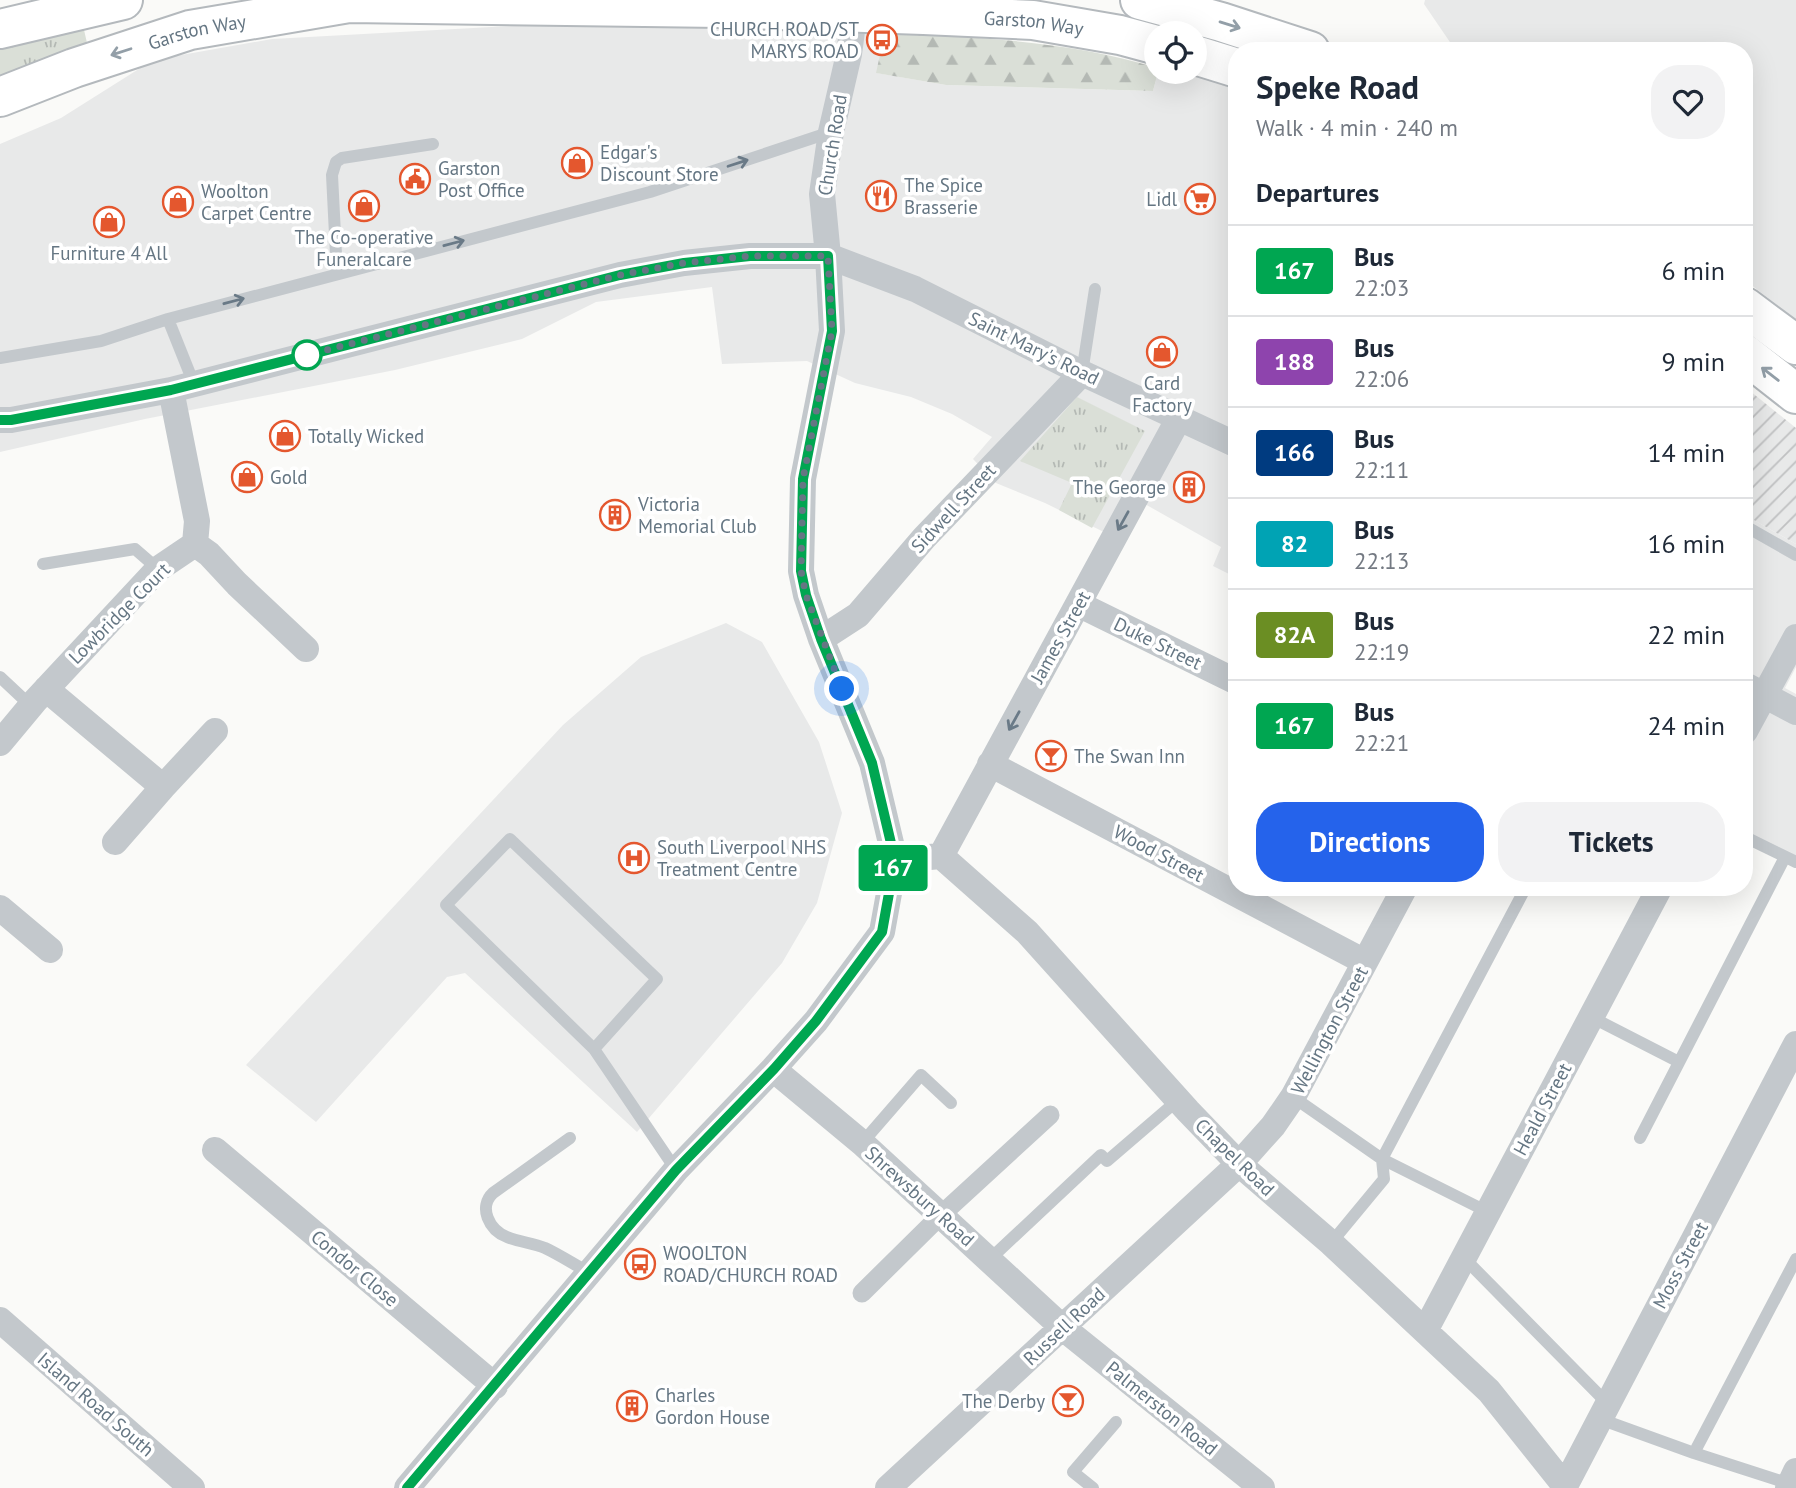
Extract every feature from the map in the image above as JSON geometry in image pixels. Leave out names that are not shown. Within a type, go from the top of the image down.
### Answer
[{"type":"highway","points":[[0,29],[122,0]]},
{"type":"highway","points":[[1140,0],[1282,42]]},
{"type":"highway","name":"Garston Way","points":[[0,97],[74,68],[190,30],[349,3],[722,8],[1033,20],[1144,41]]},
{"type":"highway","points":[[1207,59],[1228,65]]},
{"type":"highway","points":[[1753,313],[1796,345]]},
{"type":"highway","points":[[1753,360],[1796,394]]},
{"type":"street","name":"Church Road","points":[[856,0],[849,54],[831,132],[822,194],[832,331],[803,479],[801,571],[821,639],[872,763],[895,860]]},
{"type":"street","points":[[0,420],[183,387],[620,275],[684,263],[750,256],[828,256]]},
{"type":"street","name":"Saint Mary's Road","points":[[828,256],[915,289],[1082,373],[1228,441]]},
{"type":"street","name":"Sidwell Street","points":[[821,639],[858,615],[924,538],[1082,373]]},
{"type":"street","points":[[183,387],[197,521],[195,544],[209,554],[306,649]]},
{"type":"street","name":"James Street","points":[[940,856],[1179,418]]},
{"type":"street","name":"Lowbridge Court","points":[[0,743],[158,569],[195,544]]},
{"type":"street","name":"Duke Street","points":[[1078,604],[1228,678]]},
{"type":"street","points":[[1796,637],[1755,690],[1796,712]]},
{"type":"street","points":[[39,697],[163,787]]},
{"type":"street","points":[[115,842],[215,731]]},
{"type":"street","name":"Wood Street","points":[[990,764],[1228,890]]},
{"type":"street","points":[[407,1488],[676,1170],[774,1069],[816,1021],[882,932],[895,860],[940,856]]},
{"type":"street","name":"Chapel Road","points":[[940,856],[1027,932],[1239,1164],[1331,1243],[1489,1391],[1565,1486]]},
{"type":"street","name":"Wood Street","points":[[1240,896],[1365,962]]},
{"type":"street","name":"Wellington Street","points":[[1239,1164],[1273,1126],[1293,1097],[1400,896]]},
{"type":"street","name":"Heald Street","points":[[1425,1331],[1655,896]]},
{"type":"street","points":[[0,908],[50,950]]},
{"type":"street","name":"Moss Street","points":[[1565,1486],[1796,1044]]},
{"type":"street","name":"Shrewsbury Road","points":[[774,1069],[862,1143],[1063,1328]]},
{"type":"street","points":[[862,1293],[1050,1115]]},
{"type":"street","name":"Condor Close","points":[[215,1150],[495,1386]]},
{"type":"street","name":"Russell Road","points":[[906,1483],[1063,1328],[1239,1164]]},
{"type":"street","name":"Island Road South","points":[[0,1320],[192,1488]]},
{"type":"street","name":"Palmerston Road","points":[[1063,1328],[1262,1488]]},
{"type":"lane","points":[[0,358],[102,341],[168,319],[650,192],[831,132]]},
{"type":"lane","points":[[337,274],[332,175],[336,162],[342,158],[433,144]]},
{"type":"lane","points":[[1082,373],[1095,289]]},
{"type":"lane","points":[[168,319],[183,387]]},
{"type":"lane","points":[[1753,531],[1796,555]]},
{"type":"lane","points":[[43,564],[135,549],[158,569]]},
{"type":"lane","points":[[0,677],[39,697]]},
{"type":"lane","points":[[594,1049],[657,979],[510,839],[446,905],[594,1049],[676,1170]]},
{"type":"lane","points":[[1640,1138],[1791,860],[1753,841]]},
{"type":"lane","points":[[1331,1243],[1384,1179],[1382,1159],[1521,896]]},
{"type":"lane","points":[[1591,1017],[1679,1062]]},
{"type":"lane","points":[[862,1143],[921,1076],[951,1103]]},
{"type":"lane","points":[[1293,1097],[1382,1159],[1488,1212]]},
{"type":"lane","points":[[989,1260],[1101,1155],[1107,1161],[1178,1100]]},
{"type":"lane","points":[[570,1138],[493,1192],[487,1198],[485,1211],[494,1227],[505,1236],[544,1248],[590,1273]]},
{"type":"lane","points":[[1464,1258],[1604,1411],[1694,1453],[1792,1481]]},
{"type":"lane","points":[[1694,1453],[1796,1259]]},
{"type":"lane","points":[[1093,1488],[1073,1472],[1116,1422]]},
{"type":"shaded area","points":[[1425,0],[1796,0],[1796,320],[1753,286],[1753,42],[1450,42],[1424,4]]},
{"type":"shaded area","points":[[585,22],[885,32],[877,73],[946,85],[1153,91],[1155,84],[1207,84],[1207,79],[1228,85],[1228,574],[1213,566],[1221,547],[1136,499],[1114,537],[1045,503],[996,483],[973,459],[992,437],[952,414],[911,397],[855,383],[807,361],[722,364],[712,287],[596,302],[522,339],[395,370],[145,419],[0,452],[0,144],[61,118],[153,60],[272,39]]},
{"type":"shaded area","points":[[1753,393],[1796,428],[1796,544],[1753,520]]},
{"type":"shaded area","points":[[1753,520],[1796,544],[1796,667],[1785,688],[1796,694],[1796,862],[1753,841]]},
{"type":"shaded area","name":"South Liverpool NHS Treatment Centre","points":[[726,623],[762,642],[819,742],[842,813],[817,903],[782,963],[637,1132],[465,973],[447,977],[316,1122],[246,1065],[563,725],[641,657]]},
{"type":"green space","points":[[82,21],[87,43],[0,76],[0,41]]},
{"type":"green space","points":[[885,32],[988,39],[1090,51],[1144,64],[1144,84],[1155,84],[1153,91],[946,85],[876,73]]},
{"type":"green space","points":[[1077,397],[1145,431],[1092,528],[1059,510],[1072,483],[1020,461]]},
{"type":"bus line","name":"167","points":[[0,420],[171,390],[620,275],[684,263],[750,256],[828,256],[832,331],[803,479],[801,571],[821,639],[872,763],[895,860],[882,932],[816,1021],[774,1069],[676,1170],[407,1488]]},
{"type":"place","name":"CHURCH ROAD/ST MARYS ROAD","points":[[882,40]]},
{"type":"place","name":"Edgar's Discount Store","points":[[577,163]]},
{"type":"place","name":"Garston Post Office","points":[[415,179]]},
{"type":"place","name":"The Spice Brasserie","points":[[881,196]]},
{"type":"place","name":"Lidl","points":[[1200,199]]},
{"type":"place","name":"Woolton Carpet Centre","points":[[178,202]]},
{"type":"place","name":"The Co-operative Funeralcare","points":[[364,206]]},
{"type":"place","name":"Furniture 4 All","points":[[109,222]]},
{"type":"place","name":"Card Factory","points":[[1162,352]]},
{"type":"place","name":"Totally Wicked","points":[[285,436]]},
{"type":"place","name":"Gold","points":[[247,477]]},
{"type":"place","name":"The George","points":[[1189,487]]},
{"type":"place","name":"Victoria Memorial Club","points":[[615,515]]},
{"type":"place","name":"The Swan Inn","points":[[1051,756]]},
{"type":"place","name":"South Liverpool NHS Treatment Centre","points":[[634,858]]},
{"type":"place","name":"WOOLTON ROAD/CHURCH ROAD","points":[[640,1264]]},
{"type":"place","name":"The Derby","points":[[1068,1401]]},
{"type":"place","name":"Charles Gordon House","points":[[632,1406]]},
{"type":"route","points":[[307,355],[299,357],[620,275],[662,267],[750,256],[828,256],[832,331],[803,479],[801,571],[821,639],[842,689]]}]
